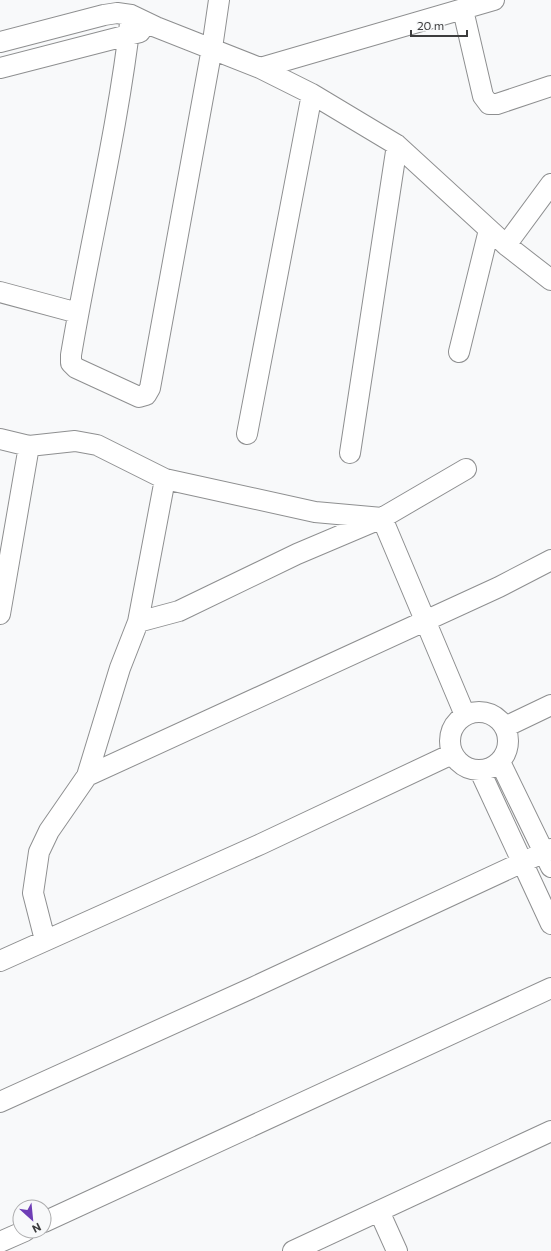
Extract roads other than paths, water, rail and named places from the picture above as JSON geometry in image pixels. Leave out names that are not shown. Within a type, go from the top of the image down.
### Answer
[{"type":"street","points":[[131,15],[118,113],[78,313],[71,363],[76,368],[139,397],[146,395],[150,388],[212,48],[219,0]]},
{"type":"street","points":[[260,68],[494,0]]},
{"type":"street","points":[[463,10],[483,96],[489,104],[497,104],[551,86]]},
{"type":"street","points":[[0,42],[104,14],[117,13],[131,15],[156,27],[260,68],[312,94],[397,145],[506,245],[551,280]]},
{"type":"street","points":[[0,68],[128,36],[156,27]]},
{"type":"street","points":[[247,434],[312,94]]},
{"type":"street","points":[[350,453],[397,145]]},
{"type":"street","points":[[506,245],[551,184]]},
{"type":"street","points":[[459,352],[489,230]]},
{"type":"street","points":[[0,292],[78,313]]},
{"type":"street","points":[[0,438],[29,446],[75,440],[97,445],[165,479],[315,512],[382,518]]},
{"type":"street","points":[[0,614],[4,575],[29,446]]},
{"type":"street","points":[[138,622],[179,611],[297,554],[382,518],[466,469]]},
{"type":"street","points":[[45,940],[33,893],[39,852],[49,831],[86,776],[120,668],[138,622],[165,479]]},
{"type":"street","points":[[382,518],[465,715]]},
{"type":"street","points":[[86,776],[499,587],[551,560]]},
{"type":"street","points":[[505,727],[551,705]]},
{"type":"street","points":[[476,712],[488,713],[498,718],[505,727],[509,739],[507,752],[500,762],[493,767],[480,771],[468,769],[463,766],[452,754],[449,743],[451,732],[456,722],[465,715],[476,712]]},
{"type":"street","points":[[0,961],[261,844],[452,754]]},
{"type":"street","points":[[0,1102],[522,862],[549,856],[500,762]]},
{"type":"street","points":[[480,771],[551,924]]},
{"type":"street","points":[[52,1218],[551,988]]},
{"type":"street","points":[[293,1251],[551,1131]]},
{"type":"street","points":[[379,1211],[397,1251]]},
{"type":"street","points":[[0,1242],[12,1237]]}]
